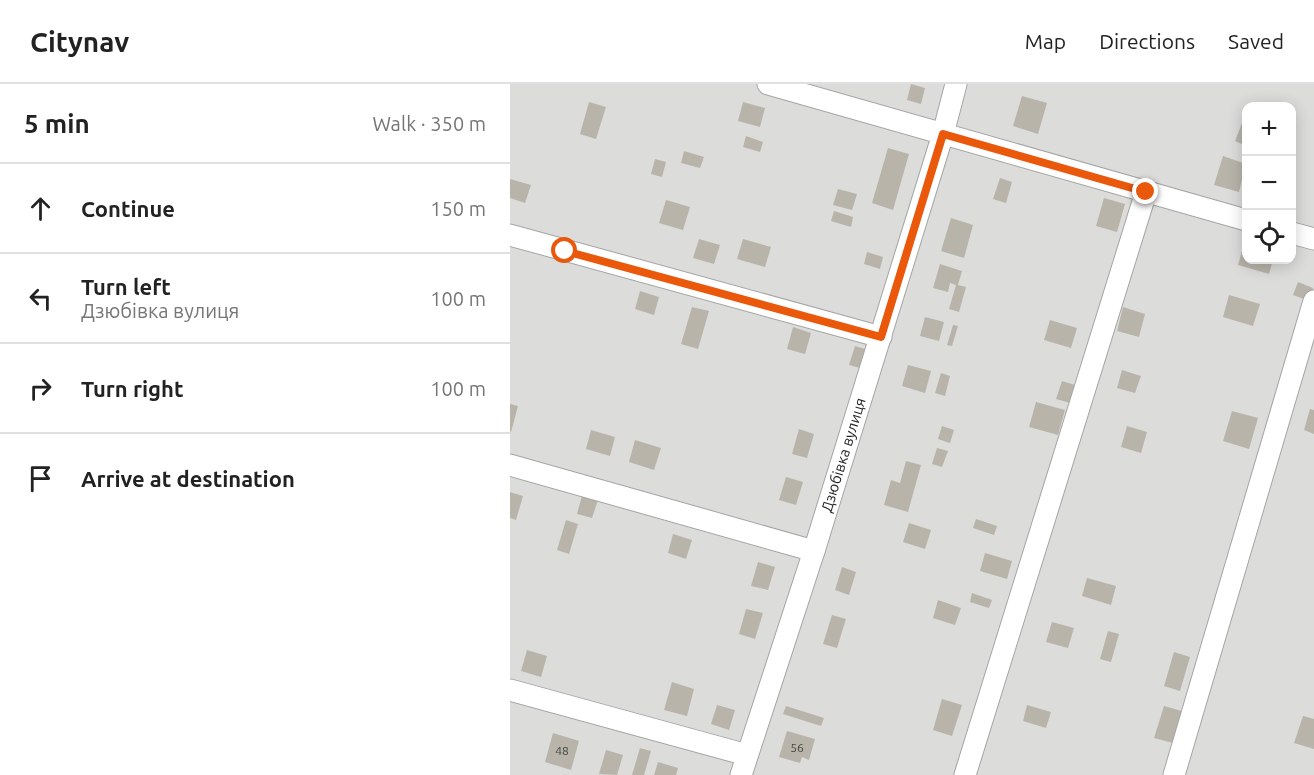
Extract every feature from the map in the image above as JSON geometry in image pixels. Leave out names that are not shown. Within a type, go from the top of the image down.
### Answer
[{"type":"street","points":[[768,84],[1242,219]]},
{"type":"street","name":"Дзюбівка вулиця","points":[[741,775],[881,337],[956,84]]},
{"type":"street","points":[[965,775],[1146,192]]},
{"type":"street","points":[[1296,234],[1314,239]]},
{"type":"street","points":[[510,235],[881,337]]},
{"type":"street","points":[[1174,775],[1314,301]]},
{"type":"street","points":[[510,465],[814,551]]},
{"type":"street","points":[[510,690],[747,755]]},
{"type":"shaded area","points":[[510,84],[1314,84],[1314,775],[510,775]]},
{"type":"building","points":[[911,84],[925,88],[921,104],[907,100]]},
{"type":"building","points":[[1022,96],[1047,103],[1038,134],[1013,126]]},
{"type":"building","points":[[589,102],[606,107],[596,139],[580,134]]},
{"type":"building","points":[[743,102],[765,108],[760,127],[738,121]]},
{"type":"building","points":[[1242,123],[1242,144],[1235,141]]},
{"type":"building","points":[[746,136],[763,142],[760,152],[743,147]]},
{"type":"building","points":[[888,148],[909,154],[893,210],[872,203]]},
{"type":"building","points":[[684,151],[704,157],[700,168],[681,163]]},
{"type":"building","points":[[1223,156],[1242,163],[1239,192],[1214,185]]},
{"type":"building","points":[[655,159],[666,162],[662,177],[651,174]]},
{"type":"building","points":[[1000,178],[1012,182],[1006,203],[993,199]]},
{"type":"building","points":[[510,179],[531,185],[525,203],[510,198]]},
{"type":"building","points":[[838,189],[857,194],[852,210],[833,205]]},
{"type":"building","points":[[1104,198],[1125,204],[1117,232],[1096,226]]},
{"type":"building","points":[[666,200],[690,207],[683,230],[659,223]]},
{"type":"building","points":[[834,211],[853,217],[851,227],[831,221]]},
{"type":"building","points":[[951,218],[973,225],[964,258],[941,251]]},
{"type":"building","points":[[699,239],[720,245],[714,264],[693,258]]},
{"type":"building","points":[[743,239],[771,247],[765,267],[737,259]]},
{"type":"building","points":[[1242,251],[1242,264],[1272,264],[1269,274],[1238,265]]},
{"type":"building","points":[[867,252],[883,257],[880,269],[864,264]]},
{"type":"building","points":[[940,264],[962,271],[958,285],[966,287],[959,312],[949,309],[956,285],[950,283],[948,292],[933,288]]},
{"type":"building","points":[[1298,282],[1313,288],[1309,301],[1293,295]]},
{"type":"building","points":[[640,291],[659,297],[654,315],[635,309]]},
{"type":"building","points":[[1229,295],[1260,304],[1253,326],[1223,317]]},
{"type":"building","points":[[692,307],[709,311],[698,349],[681,344]]},
{"type":"building","points":[[1123,307],[1145,314],[1139,337],[1117,331]]},
{"type":"building","points":[[925,317],[944,322],[939,341],[920,336]]},
{"type":"building","points":[[1050,320],[1077,328],[1071,348],[1044,340]]},
{"type":"building","points":[[953,325],[958,326],[952,346],[947,345]]},
{"type":"building","points":[[793,327],[811,333],[805,354],[787,349]]},
{"type":"building","points":[[855,346],[865,349],[860,368],[849,365]]},
{"type":"building","points":[[908,365],[931,371],[925,393],[902,386]]},
{"type":"building","points":[[1122,370],[1141,376],[1135,393],[1117,388]]},
{"type":"building","points":[[941,373],[950,376],[945,396],[935,393]]},
{"type":"building","points":[[1062,381],[1075,385],[1070,403],[1056,399]]},
{"type":"building","points":[[1036,402],[1065,410],[1058,435],[1029,427]]},
{"type":"building","points":[[510,404],[518,406],[511,432],[510,431]]},
{"type":"building","points":[[1310,409],[1314,410],[1314,434],[1304,430]]},
{"type":"building","points":[[1232,411],[1258,418],[1249,449],[1223,441]]},
{"type":"building","points":[[942,426],[954,430],[950,443],[938,439]]},
{"type":"building","points":[[1127,426],[1147,432],[1141,453],[1121,447]]},
{"type":"building","points":[[799,429],[814,434],[807,458],[792,454]]},
{"type":"building","points":[[591,430],[615,437],[610,456],[586,449]]},
{"type":"building","points":[[635,440],[661,448],[654,470],[629,462]]},
{"type":"building","points":[[937,448],[948,451],[942,467],[932,464]]},
{"type":"building","points":[[906,461],[921,465],[908,512],[884,505],[891,480],[900,483]]},
{"type":"building","points":[[786,477],[803,482],[796,505],[779,500]]},
{"type":"building","points":[[510,492],[523,496],[516,520],[510,518]]},
{"type":"building","points":[[583,492],[599,497],[592,518],[577,514]]},
{"type":"building","points":[[976,519],[997,526],[994,535],[973,528]]},
{"type":"building","points":[[566,520],[578,524],[569,554],[557,550]]},
{"type":"building","points":[[909,523],[931,530],[925,549],[903,542]]},
{"type":"building","points":[[673,534],[692,540],[686,559],[668,553]]},
{"type":"building","points":[[985,553],[1012,561],[1007,579],[980,571]]},
{"type":"building","points":[[758,562],[775,567],[768,590],[751,586]]},
{"type":"building","points":[[842,567],[856,572],[849,595],[835,590]]},
{"type":"building","points":[[1087,578],[1116,586],[1111,605],[1082,596]]},
{"type":"building","points":[[972,593],[992,600],[989,608],[970,602]]},
{"type":"building","points":[[938,600],[961,608],[955,625],[933,618]]},
{"type":"building","points":[[746,609],[763,613],[755,639],[739,634]]},
{"type":"building","points":[[832,615],[846,619],[837,648],[823,644]]},
{"type":"building","points":[[1052,622],[1074,628],[1068,648],[1046,642]]},
{"type":"building","points":[[1108,631],[1119,634],[1111,662],[1100,659]]},
{"type":"building","points":[[527,650],[547,656],[541,677],[521,671]]},
{"type":"building","points":[[1174,652],[1190,657],[1180,691],[1164,686]]},
{"type":"building","points":[[672,682],[694,689],[687,716],[664,710]]},
{"type":"building","points":[[942,699],[962,705],[952,736],[933,730]]},
{"type":"building","points":[[717,705],[735,710],[729,730],[711,724]]},
{"type":"building","points":[[1027,705],[1051,712],[1046,728],[1023,721]]},
{"type":"building","points":[[786,706],[824,718],[821,726],[783,714]]},
{"type":"building","points":[[1164,706],[1182,711],[1173,743],[1154,738]]},
{"type":"building","points":[[1303,716],[1314,719],[1314,749],[1294,743]]},
{"type":"building","points":[[787,731],[815,739],[809,760],[802,757],[800,763],[779,757]]},
{"type":"building","points":[[553,733],[579,741],[571,770],[545,762]]},
{"type":"building","points":[[640,748],[651,751],[644,775],[632,775]]},
{"type":"building","points":[[606,750],[623,755],[617,775],[599,774]]},
{"type":"building","points":[[658,762],[678,768],[676,775],[654,775]]},
{"type":"route","points":[[565,251],[881,337],[943,134],[1146,192]]}]
